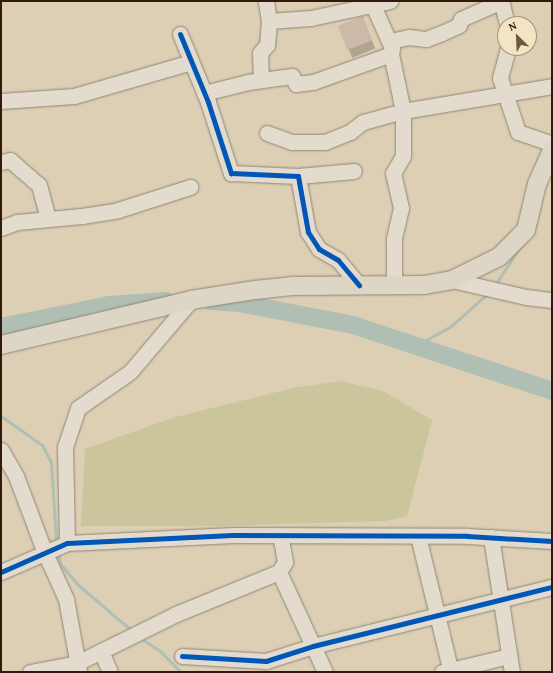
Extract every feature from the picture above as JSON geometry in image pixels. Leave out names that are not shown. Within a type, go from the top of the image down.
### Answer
[{"type":"main road","points":[[1,345],[191,300],[292,286],[424,285],[452,280],[499,258],[526,230],[536,184],[552,150]]},
{"type":"street","points":[[261,80],[260,53],[267,46],[269,21],[266,1]]},
{"type":"street","points":[[269,21],[311,18],[372,2],[390,1]]},
{"type":"street","points":[[204,93],[261,80],[292,76],[296,84],[313,82],[390,48],[409,37],[426,39],[442,33],[459,25],[461,19],[502,1],[505,16]]},
{"type":"street","points":[[372,2],[390,48],[403,111],[403,156],[393,173],[401,208],[394,239],[394,285]]},
{"type":"street","points":[[180,34],[204,93],[231,173],[298,176],[354,171]]},
{"type":"street","points":[[506,56],[500,78],[518,132],[552,144]]},
{"type":"street","points":[[1,101],[74,96],[191,62]]},
{"type":"street","points":[[267,133],[292,142],[325,142],[350,132],[362,122],[403,111],[552,86]]},
{"type":"street","points":[[1,162],[10,160],[39,185],[48,218]]},
{"type":"street","points":[[298,176],[308,232],[319,249],[338,260],[359,285]]},
{"type":"street","points":[[1,228],[17,222],[82,216],[118,210],[190,187]]},
{"type":"street","points":[[452,280],[526,297],[552,300]]},
{"type":"street","points":[[67,543],[66,447],[78,408],[130,372],[191,300]]},
{"type":"street","points":[[1,450],[16,476],[45,553],[66,599],[78,668]]},
{"type":"street","points":[[1,572],[67,543],[233,535],[491,537],[552,541]]},
{"type":"street","points":[[30,672],[78,668],[101,651],[136,634],[279,572],[285,562],[280,535]]},
{"type":"street","points":[[418,536],[448,671],[509,656]]},
{"type":"street","points":[[491,537],[512,672]]},
{"type":"street","points":[[279,572],[324,672]]},
{"type":"street","points":[[182,656],[231,666],[266,661],[313,646],[436,614],[552,587]]},
{"type":"street","points":[[101,651],[110,672]]},
{"type":"shaded area","points":[[341,381],[383,391],[432,420],[407,516],[385,521],[215,526],[81,526],[85,449],[172,418],[293,388]]},
{"type":"building","points":[[363,16],[372,40],[347,50],[338,26]]},
{"type":"waterway","points":[[495,285],[521,245]]},
{"type":"waterway","points":[[417,345],[451,326],[487,294]]},
{"type":"waterway","points":[[1,327],[109,305],[166,301]]},
{"type":"waterway","points":[[210,301],[239,303],[353,325],[552,391]]},
{"type":"waterway","points":[[1,416],[42,445],[51,462],[56,542]]},
{"type":"waterway","points":[[58,552],[60,563],[76,583],[132,631]]},
{"type":"waterway","points":[[139,637],[161,652],[180,672]]},
{"type":"cycle path","points":[[180,34],[208,102],[231,173],[298,176],[308,232],[319,249],[338,260],[359,285]]},
{"type":"cycle path","points":[[1,572],[67,543],[233,535],[467,536],[552,541]]},
{"type":"cycle path","points":[[182,656],[266,661],[313,646],[552,587]]}]
